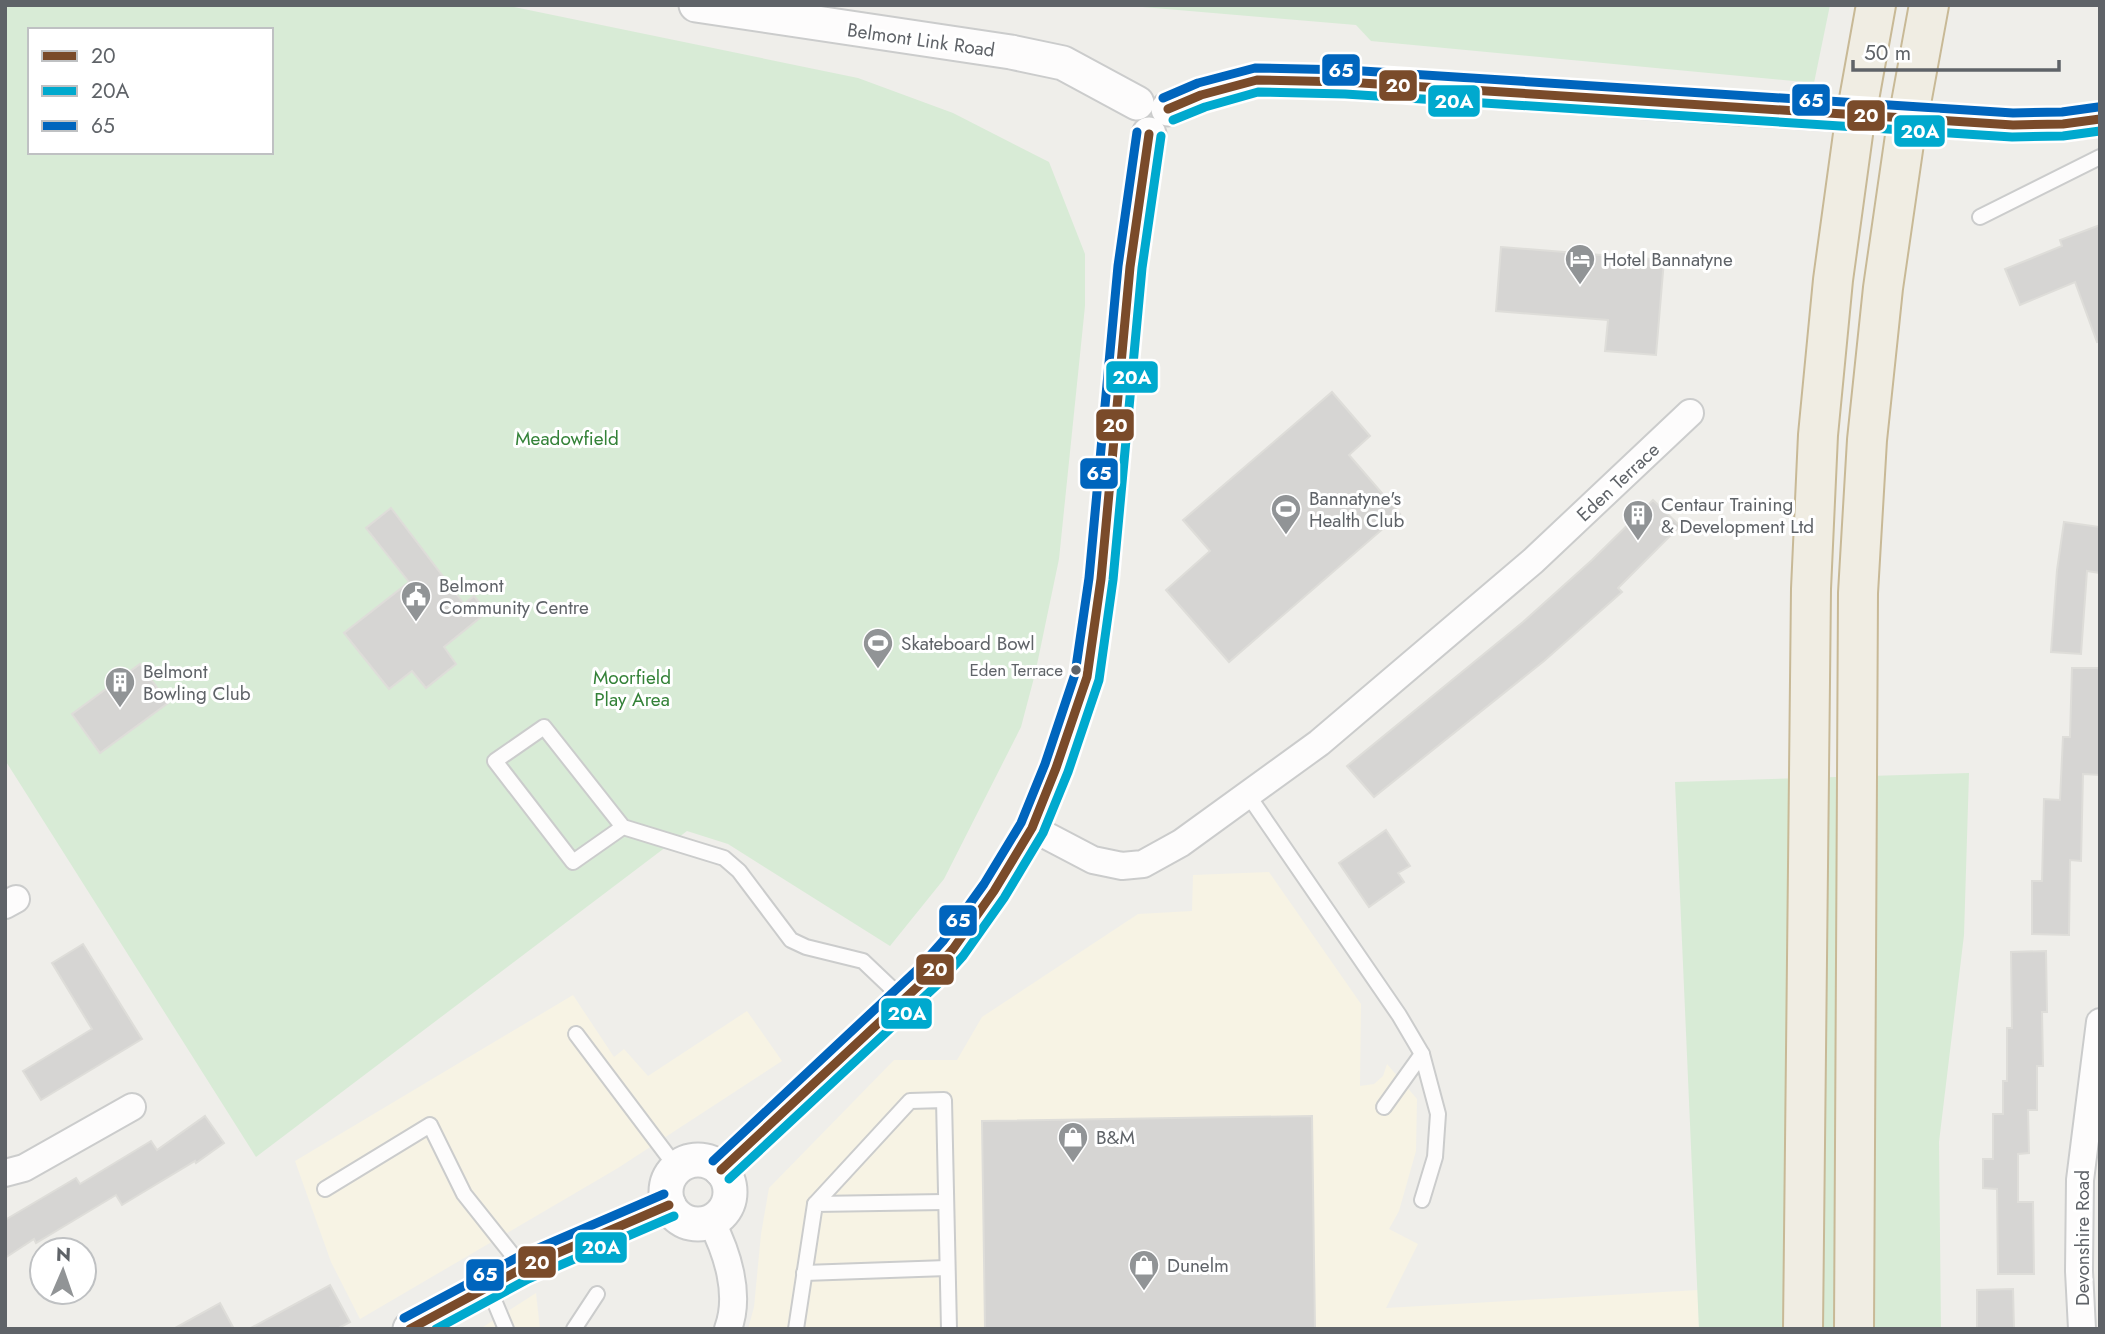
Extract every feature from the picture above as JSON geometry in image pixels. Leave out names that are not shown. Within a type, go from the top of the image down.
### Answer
[{"type":"highway","points":[[1803,1329],[1811,589],[1818,435],[1833,281],[1854,127],[1876,5]]},
{"type":"highway","points":[[1854,1329],[1858,593],[1867,440],[1882,288],[1905,136],[1929,5]]},
{"type":"street","name":"Belmont Link Road","points":[[696,5],[1011,52],[1063,63],[1151,115]]},
{"type":"street","points":[[721,1170],[905,1001],[953,949],[994,891],[1032,828],[1087,677],[1101,579],[1130,267],[1151,115],[1201,95],[1257,80],[1346,82],[2013,125],[2063,124],[2100,119]]},
{"type":"street","name":"Eden Terrace","points":[[1032,828],[1093,860],[1122,866],[1143,863],[1181,843],[1319,743],[1534,561],[1690,412]]},
{"type":"street","name":"Devonshire Road","points":[[2082,1329],[2079,1271],[2080,1180],[2099,1029]]},
{"type":"street","points":[[5,1173],[24,1168],[132,1107]]},
{"type":"street","points":[[699,1160],[711,1163],[721,1170],[728,1180],[730,1192],[728,1204],[721,1214],[711,1221],[691,1223],[682,1220],[668,1205],[667,1185],[677,1168],[687,1161],[699,1160]]},
{"type":"street","points":[[410,1329],[523,1268],[668,1205]]},
{"type":"street","points":[[711,1221],[724,1247],[732,1284],[731,1321],[728,1329]]},
{"type":"lane","points":[[1980,217],[2100,157]]},
{"type":"lane","points":[[623,827],[573,862],[495,761],[544,727],[623,827],[724,858],[739,871],[792,940],[806,947],[863,961],[905,1001]]},
{"type":"lane","points":[[1248,795],[1399,1014],[1422,1054],[1438,1114],[1434,1157],[1422,1200]]},
{"type":"lane","points":[[576,1034],[677,1168]]},
{"type":"lane","points":[[1384,1107],[1422,1054]]},
{"type":"lane","points":[[796,1329],[814,1204],[910,1101],[944,1100],[944,1202],[949,1329]]},
{"type":"lane","points":[[325,1189],[430,1125],[464,1195],[523,1268]]},
{"type":"lane","points":[[814,1204],[944,1202]]},
{"type":"lane","points":[[804,1273],[947,1268]]},
{"type":"lane","points":[[488,1286],[506,1329]]},
{"type":"lane","points":[[574,1329],[597,1294]]},
{"type":"shaded area","points":[[1269,872],[1361,1004],[1360,1086],[1374,1084],[1383,1076],[1387,1064],[1417,1099],[1416,1151],[1399,1211],[1389,1229],[1418,1244],[1386,1308],[1698,1290],[1699,1329],[748,1329],[754,1307],[761,1234],[769,1188],[894,1060],[957,1060],[982,1017],[1138,914],[1192,911],[1193,875]]},
{"type":"shaded area","points":[[573,995],[614,1057],[624,1049],[648,1076],[747,1011],[782,1061],[618,1168],[360,1319],[331,1262],[295,1161]]},
{"type":"shaded area","points":[[536,1293],[540,1329],[480,1329]]},
{"type":"green space","name":"Meadowfield","points":[[5,5],[504,5],[858,78],[953,113],[1049,162],[1085,254],[1085,306],[1059,559],[1021,727],[944,879],[890,946],[728,844],[687,831],[256,1157],[5,760]]},
{"type":"green space","points":[[1119,5],[1830,5],[1814,83],[1371,41],[1356,25]]},
{"type":"green space","points":[[1969,773],[1964,935],[1939,1142],[1941,1329],[1699,1329],[1675,782]]},
{"type":"building","points":[[2100,225],[2100,341],[2097,342],[2075,282],[2020,305],[2005,269],[2062,246],[2060,240]]},
{"type":"building","name":"Hotel Bannatyne","points":[[1501,247],[1664,260],[1656,355],[1605,351],[1608,320],[1496,311]]},
{"type":"building","name":"Bannatyne's Health Club","points":[[1332,392],[1370,436],[1349,455],[1400,514],[1229,662],[1166,590],[1210,551],[1183,520]]},
{"type":"building","points":[[1653,500],[1680,526],[1618,588],[1622,592],[1544,661],[1374,797],[1347,766],[1523,622]]},
{"type":"building","name":"Belmont Community Centre","points":[[391,508],[464,604],[474,596],[487,612],[444,647],[456,664],[426,688],[412,671],[389,689],[344,633],[409,582],[366,528]]},
{"type":"building","points":[[2064,522],[2100,527],[2100,573],[2087,571],[2081,654],[2051,652],[2057,570]]},
{"type":"building","name":"Belmont Bowling Club","points":[[140,664],[168,703],[100,753],[72,714]]},
{"type":"building","points":[[2072,668],[2100,668],[2100,775],[2083,774],[2081,861],[2070,860],[2069,935],[2032,934],[2032,881],[2042,881],[2044,799],[2060,800],[2063,737],[2070,737]]},
{"type":"building","points":[[1386,830],[1410,866],[1398,873],[1404,882],[1369,907],[1339,863]]},
{"type":"building","points":[[83,944],[142,1039],[41,1100],[23,1071],[92,1029],[52,963]]},
{"type":"building","points":[[2046,951],[2047,1012],[2042,1012],[2043,1066],[2037,1066],[2037,1110],[2028,1110],[2029,1153],[2018,1154],[2018,1202],[2033,1202],[2034,1274],[1998,1274],[1997,1189],[1983,1188],[1983,1159],[1993,1159],[1993,1114],[2003,1114],[2003,1081],[2007,1081],[2007,1028],[2012,1028],[2011,952]]},
{"type":"building","points":[[205,1116],[224,1143],[196,1163],[195,1161],[122,1205],[116,1195],[48,1236],[28,1236],[28,1243],[5,1258],[5,1220],[76,1178],[80,1184],[151,1141],[157,1150]]},
{"type":"building","points":[[1312,1116],[1315,1329],[985,1329],[982,1121]]},
{"type":"building","points":[[330,1285],[350,1322],[337,1329],[249,1329]]},
{"type":"building","points":[[2013,1289],[2014,1329],[1977,1329],[1977,1290]]},
{"type":"building","points":[[220,1303],[234,1329],[173,1329]]},
{"type":"transit line","name":"65","points":[[1163,98],[1198,83],[1255,68],[1347,70],[2013,113],[2062,112],[2098,107]]},
{"type":"transit line","name":"20","points":[[1168,109],[1201,95],[1257,80],[1346,82],[2013,125],[2063,124],[2100,119]]},
{"type":"transit line","name":"20A","points":[[1173,120],[1205,107],[1258,92],[1345,94],[2012,137],[2063,136],[2100,131]]},
{"type":"transit line","name":"65","points":[[713,1161],[919,968],[943,941],[984,884],[1021,823],[1045,764],[1075,674],[1089,578],[1118,266],[1137,132]]},
{"type":"transit line","name":"20","points":[[721,1170],[928,977],[953,949],[994,891],[1032,828],[1087,677],[1101,579],[1130,267],[1149,134]]},
{"type":"transit line","name":"20A","points":[[729,1179],[937,985],[963,956],[1004,898],[1043,833],[1068,772],[1099,680],[1113,580],[1142,268],[1161,136]]},
{"type":"transit line","name":"65","points":[[404,1318],[518,1257],[664,1194]]},
{"type":"transit line","name":"20","points":[[410,1329],[523,1268],[669,1205]]},
{"type":"transit line","name":"20A","points":[[436,1329],[528,1279],[674,1216]]},
{"type":"place","name":"Hotel Bannatyne","points":[[1580,286]]},
{"type":"place","name":"Bannatyne's Health Club","points":[[1286,536]]},
{"type":"place","name":"Centaur Training & Development Ltd","points":[[1638,542]]},
{"type":"place","name":"Belmont Community Centre","points":[[416,623]]},
{"type":"place","name":"Skateboard Bowl","points":[[878,670]]},
{"type":"place","name":"Eden Terrace","points":[[1076,670]]},
{"type":"place","name":"Belmont Bowling Club","points":[[120,709]]},
{"type":"place","name":"B&M","points":[[1073,1164]]},
{"type":"place","name":"Dunelm","points":[[1144,1292]]},
{"type":"park label","name":"Moorfield Play Area","points":[[632,688]]}]
